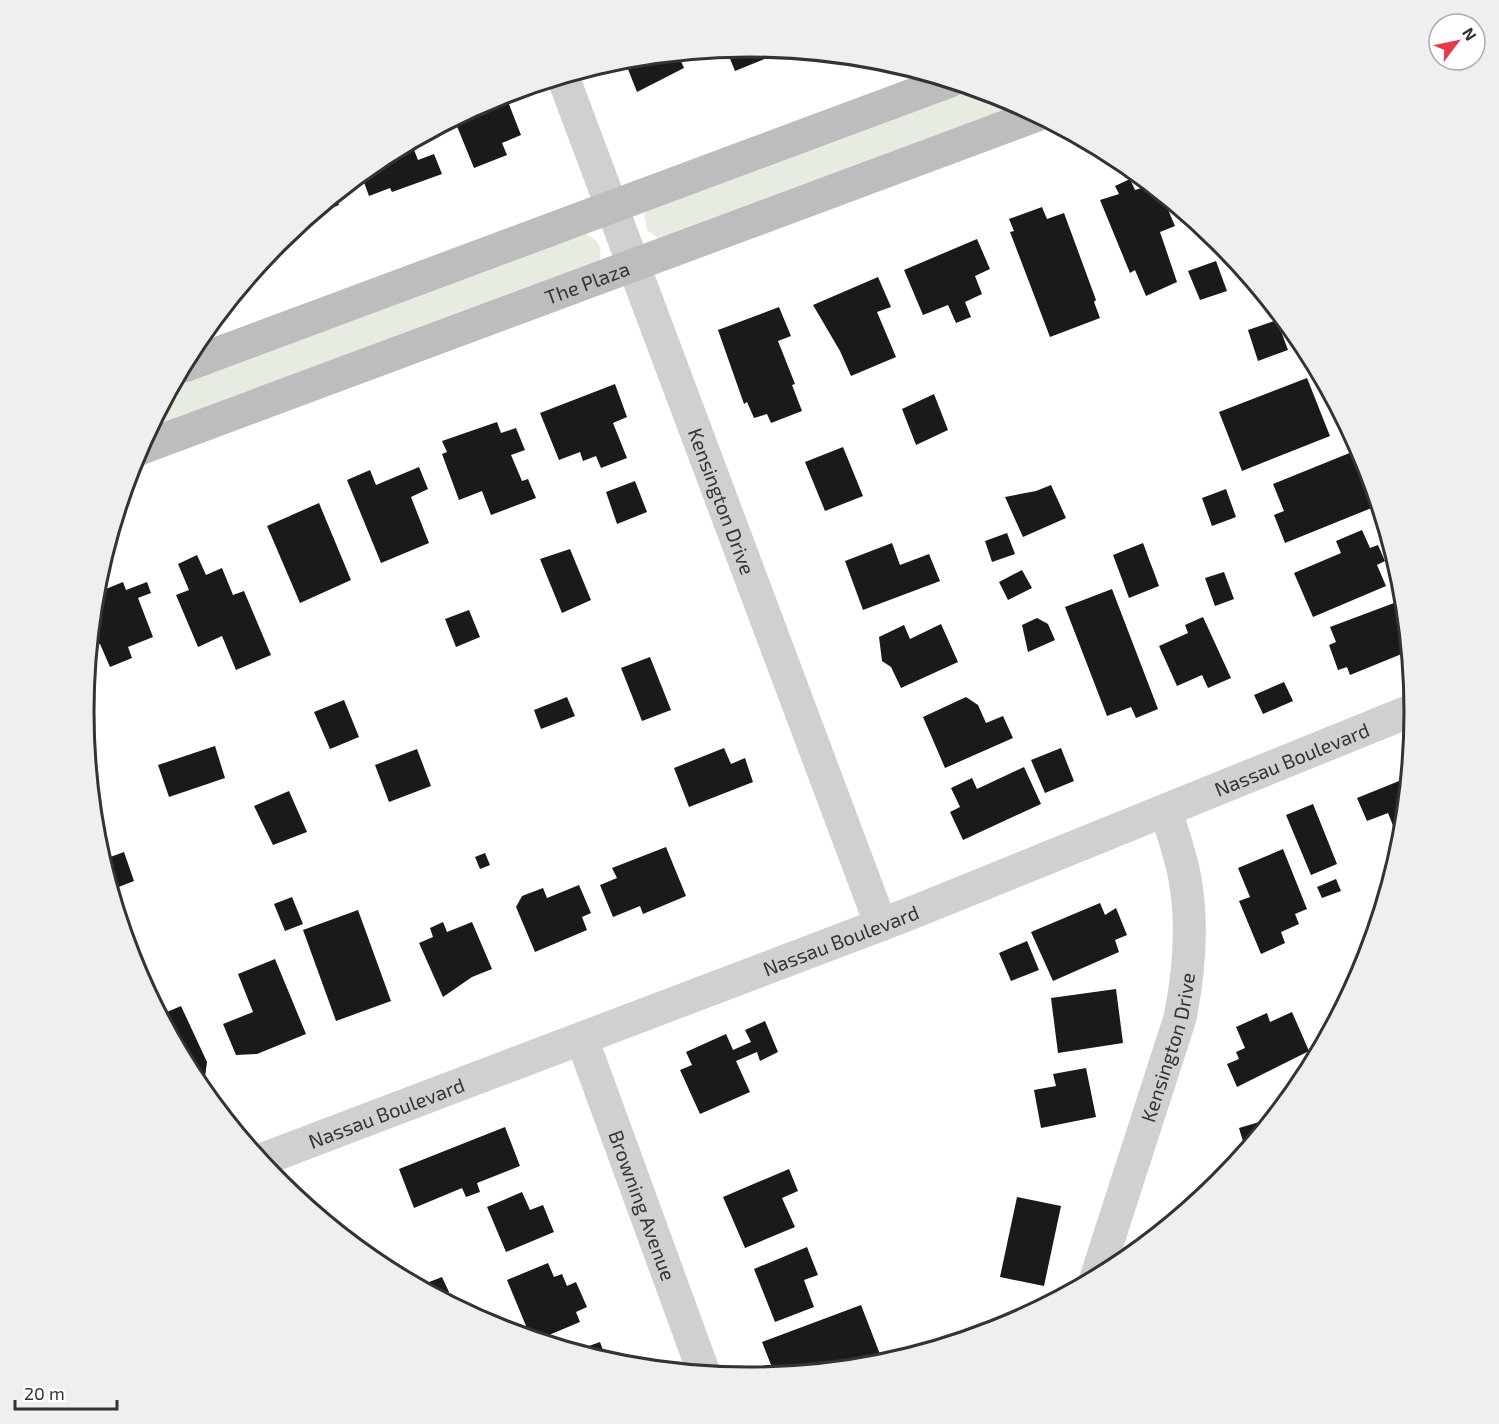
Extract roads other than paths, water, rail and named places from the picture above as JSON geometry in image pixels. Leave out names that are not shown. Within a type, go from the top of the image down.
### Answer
[{"type":"main road","points":[[196,361],[939,85]]},
{"type":"main road","name":"The Plaza","points":[[152,444],[1026,119]]},
{"type":"street","name":"Kensington Drive","points":[[565,84],[881,924]]},
{"type":"street","name":"Nassau Boulevard","points":[[269,1157],[881,924],[1166,812],[1404,714]]},
{"type":"street","name":"Kensington Drive","points":[[1100,1265],[1180,1017],[1185,990],[1190,935],[1185,880],[1166,812]]},
{"type":"street","name":"Browning Avenue","points":[[582,1038],[701,1365]]}]
